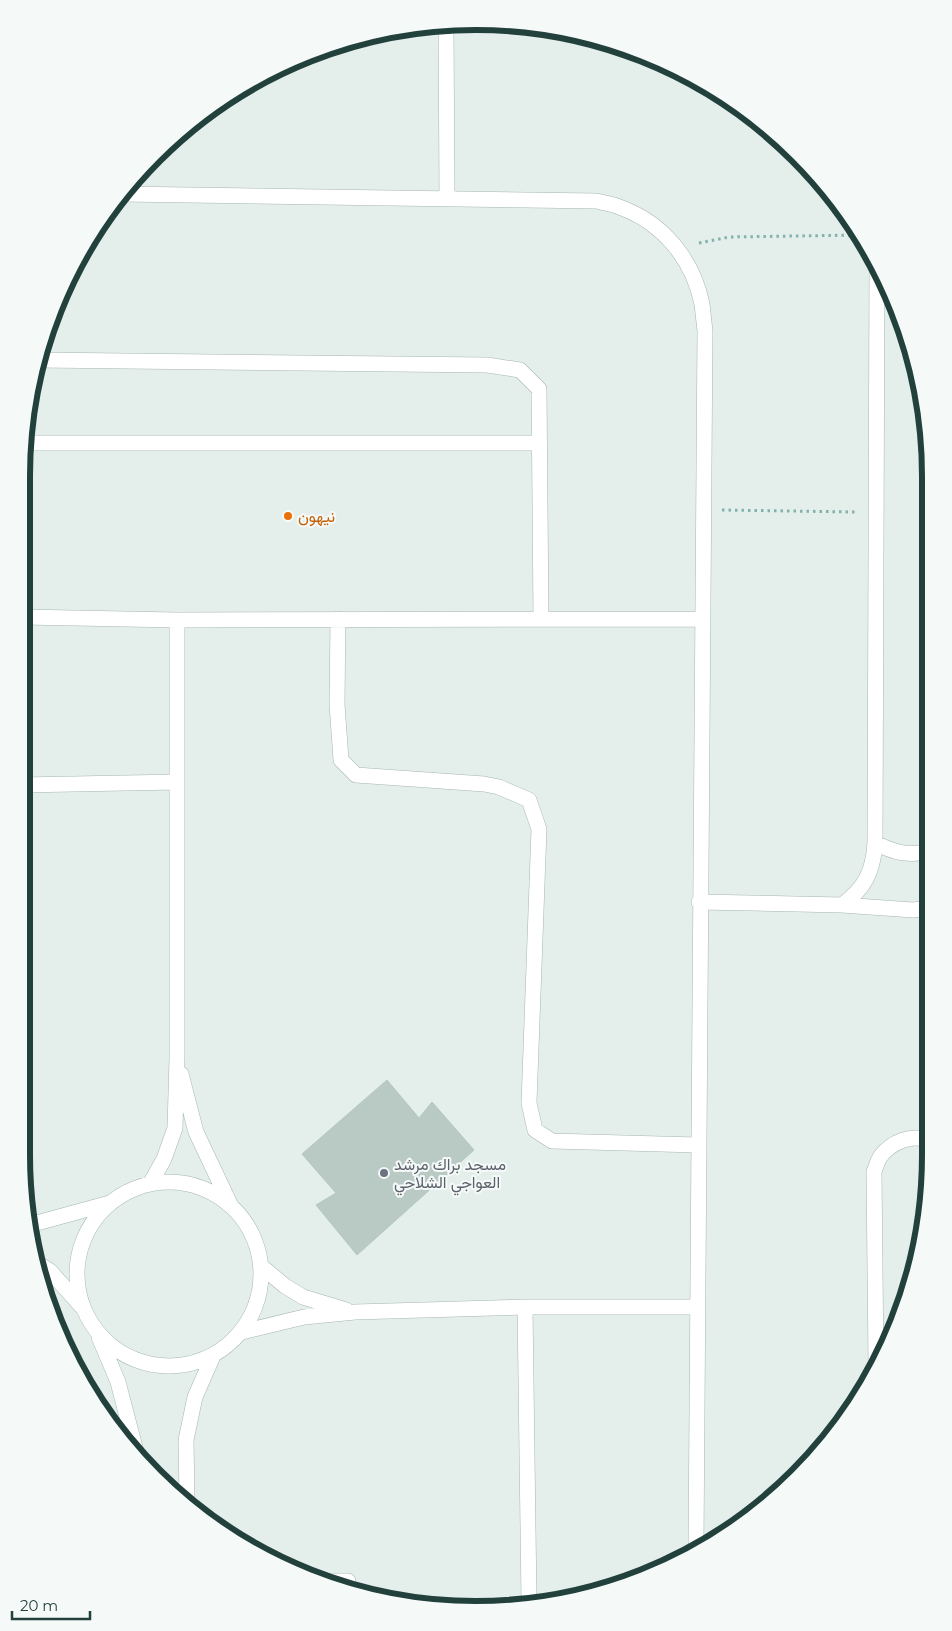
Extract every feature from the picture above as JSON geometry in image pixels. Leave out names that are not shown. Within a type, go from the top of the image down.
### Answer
[{"type":"street","points":[[446,31],[447,198]]},
{"type":"street","points":[[131,194],[596,201],[622,207],[644,219],[661,231],[677,247],[687,265],[702,304],[705,331],[697,1145],[696,1543]]},
{"type":"street","points":[[842,906],[854,896],[870,872],[874,858],[875,843],[877,281]]},
{"type":"street","points":[[45,360],[487,365],[520,370],[539,389],[541,619]]},
{"type":"street","points":[[31,443],[539,443]]},
{"type":"street","points":[[30,617],[176,620],[701,619]]},
{"type":"street","points":[[338,619],[337,704],[341,760],[356,775],[484,784],[500,787],[529,800],[540,829],[529,1103],[536,1130],[552,1141],[697,1145]]},
{"type":"street","points":[[150,1184],[164,1158],[175,1128],[177,1058],[176,620]]},
{"type":"street","points":[[30,785],[177,782]]},
{"type":"street","points":[[875,843],[899,853],[922,852]]},
{"type":"street","points":[[699,902],[922,909]]},
{"type":"street","points":[[98,1333],[119,1352],[140,1362],[163,1367],[186,1365],[213,1356],[227,1347],[242,1332],[254,1312],[260,1289],[261,1266],[256,1243],[245,1222],[230,1204],[196,1132],[177,1058]]},
{"type":"street","points":[[876,1352],[874,1172],[878,1159],[887,1148],[899,1141],[912,1138],[922,1140]]},
{"type":"street","points":[[83,1308],[77,1280],[79,1258],[85,1237],[96,1218],[111,1202],[129,1191],[150,1184],[178,1182],[205,1189],[230,1204]]},
{"type":"street","points":[[36,1223],[111,1202]]},
{"type":"street","points":[[261,1266],[285,1286],[304,1297],[355,1312]]},
{"type":"street","points":[[44,1267],[50,1271],[83,1308],[98,1333],[118,1382],[133,1440]]},
{"type":"street","points":[[242,1332],[304,1317],[355,1312],[525,1307],[696,1307]]},
{"type":"street","points":[[525,1307],[529,1598]]},
{"type":"street","points":[[187,1494],[186,1440],[195,1397],[213,1356]]},
{"type":"street","points":[[126,1432],[131,1432]]},
{"type":"path","points":[[677,247],[728,237],[851,235]]},
{"type":"path","points":[[702,509],[876,513]]},
{"type":"building","name":"مسجد براك مرشد العواجي الشلاحي","points":[[387,1080],[419,1118],[432,1102],[474,1150],[357,1255],[316,1205],[336,1193],[302,1154]]},
{"type":"place","name":"نيهون","points":[[288,516]]},
{"type":"place","name":"مسجد براك مرشد العواجي الشلاحي","points":[[384,1173]]}]
